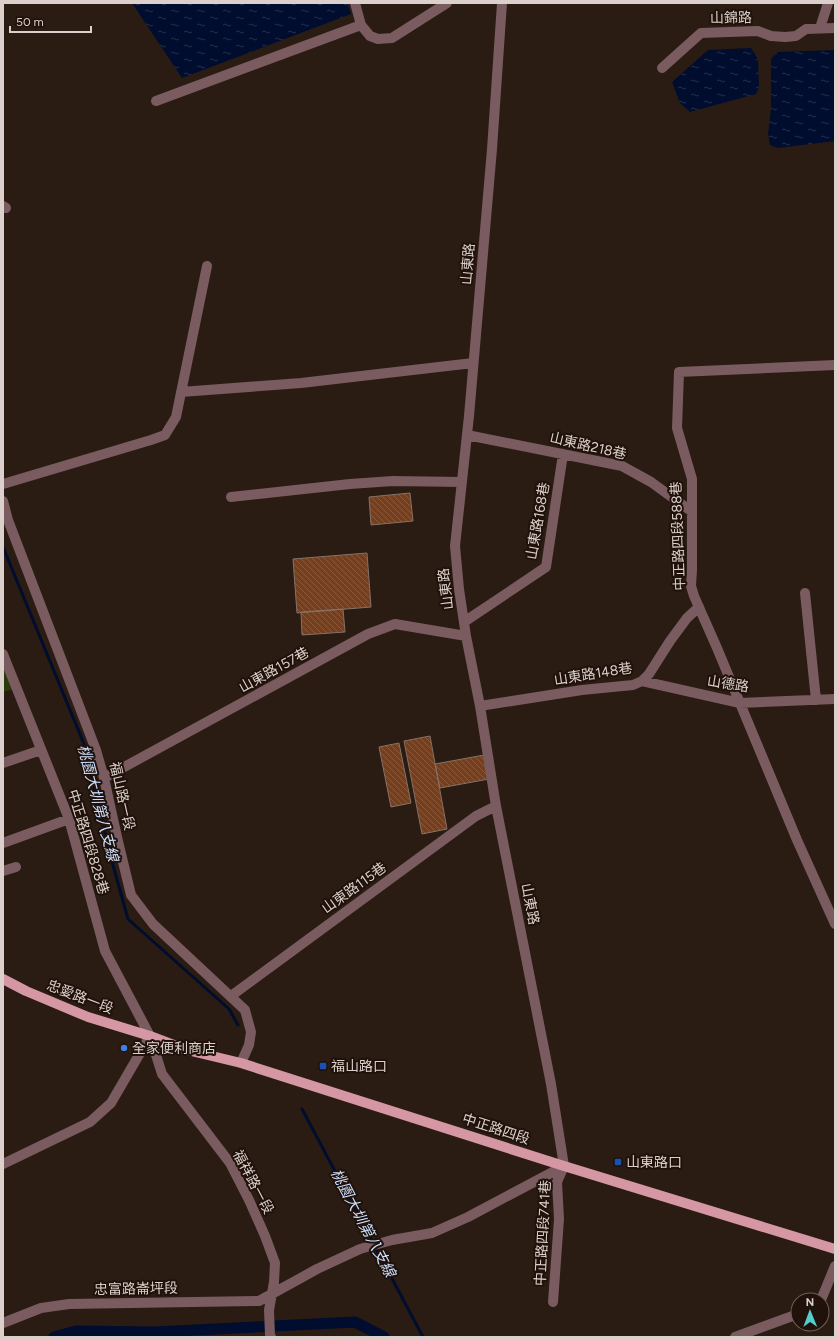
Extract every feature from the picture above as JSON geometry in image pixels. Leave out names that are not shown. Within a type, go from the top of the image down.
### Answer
[{"type":"main road","name":"忠愛路一段","points":[[3,979],[26,991],[88,1017],[150,1036]]},
{"type":"main road","name":"中正路四段","points":[[150,1036],[187,1050],[240,1063],[564,1166],[835,1249]]},
{"type":"street","points":[[355,3],[362,25],[370,36],[378,39],[392,38],[447,3]]},
{"type":"street","name":"山東路","points":[[502,3],[492,149],[467,435],[455,546],[459,589],[466,636],[480,706],[496,806],[551,1084],[564,1166]]},
{"type":"street","points":[[820,28],[828,3]]},
{"type":"street","points":[[156,101],[362,25]]},
{"type":"street","name":"山錦路","points":[[662,68],[701,33],[758,31],[771,36],[785,38],[796,36],[806,29],[835,28]]},
{"type":"street","points":[[3,484],[165,435],[176,417],[207,266]]},
{"type":"street","points":[[181,392],[301,383],[473,363]]},
{"type":"street","name":"中正路四段588巷","points":[[835,365],[679,372],[677,428],[692,479],[691,586],[797,840],[835,924]]},
{"type":"street","name":"山東路218巷","points":[[467,435],[622,466],[652,482],[691,511]]},
{"type":"street","name":"山東路168巷","points":[[464,622],[546,568],[563,454]]},
{"type":"street","points":[[231,497],[350,484],[393,481],[462,482]]},
{"type":"street","name":"福山路一段","points":[[3,501],[8,520],[96,750],[104,778],[131,895],[153,924],[245,1010],[251,1032],[249,1045],[240,1063]]},
{"type":"street","points":[[805,593],[816,700]]},
{"type":"street","name":"山東路148巷","points":[[480,706],[582,690],[633,686],[642,681],[649,674],[687,618],[699,607]]},
{"type":"street","name":"山東路157巷","points":[[104,778],[368,634],[395,624],[466,636]]},
{"type":"street","name":"中正路四段828巷","points":[[3,654],[69,819],[105,951],[150,1036]]},
{"type":"street","name":"山德路","points":[[642,681],[740,702],[835,699]]},
{"type":"street","points":[[3,763],[41,750]]},
{"type":"street","name":"山東路115巷","points":[[231,996],[476,816],[496,806]]},
{"type":"street","points":[[3,844],[69,819]]},
{"type":"street","points":[[3,871],[16,867]]},
{"type":"street","points":[[3,1164],[90,1122],[111,1103],[150,1036]]},
{"type":"street","name":"福祥路一段","points":[[150,1036],[162,1074],[230,1163],[249,1200],[275,1263],[274,1282],[269,1310],[271,1336]]},
{"type":"street","name":"忠富路崙坪段","points":[[3,1323],[41,1308],[69,1304],[259,1301],[317,1269],[360,1249],[387,1241],[432,1233],[468,1217],[564,1166]]},
{"type":"street","name":"中正路四段741巷","points":[[553,1302],[558,1219],[557,1182],[564,1166]]},
{"type":"street","points":[[824,1292],[835,1266]]},
{"type":"street","points":[[735,1337],[790,1317]]},
{"type":"green space","points":[[3,651],[18,688],[3,692]]},
{"type":"water","points":[[132,3],[347,3],[351,14],[182,78]]},
{"type":"water","points":[[751,48],[758,59],[759,87],[756,94],[690,112],[680,103],[672,82],[708,50]]},
{"type":"water","points":[[835,50],[835,141],[778,148],[770,145],[768,134],[771,109],[771,59],[777,52]]},
{"type":"building","points":[[410,493],[413,521],[371,525],[369,497]]},
{"type":"building","points":[[367,553],[371,607],[297,613],[293,559]]},
{"type":"building","points":[[343,609],[345,632],[302,635],[301,612]]},
{"type":"building","points":[[430,736],[447,829],[422,834],[404,741]]},
{"type":"building","points":[[399,743],[411,803],[391,807],[379,747]]},
{"type":"building","points":[[484,755],[489,779],[440,788],[435,764]]},
{"type":"waterway","name":"桃園大圳第八支線","points":[[3,547],[84,744],[111,858],[128,919],[229,1009],[238,1025]]},
{"type":"waterway","name":"桃園大圳第八支線","points":[[302,1109],[423,1337]]},
{"type":"waterway","points":[[54,1337],[76,1331],[154,1332],[355,1322],[384,1337]]},
{"type":"place","name":"全家便利商店","points":[[124,1048]]},
{"type":"place","name":"福山路口","points":[[323,1066]]},
{"type":"place","name":"山東路口","points":[[618,1162]]}]
